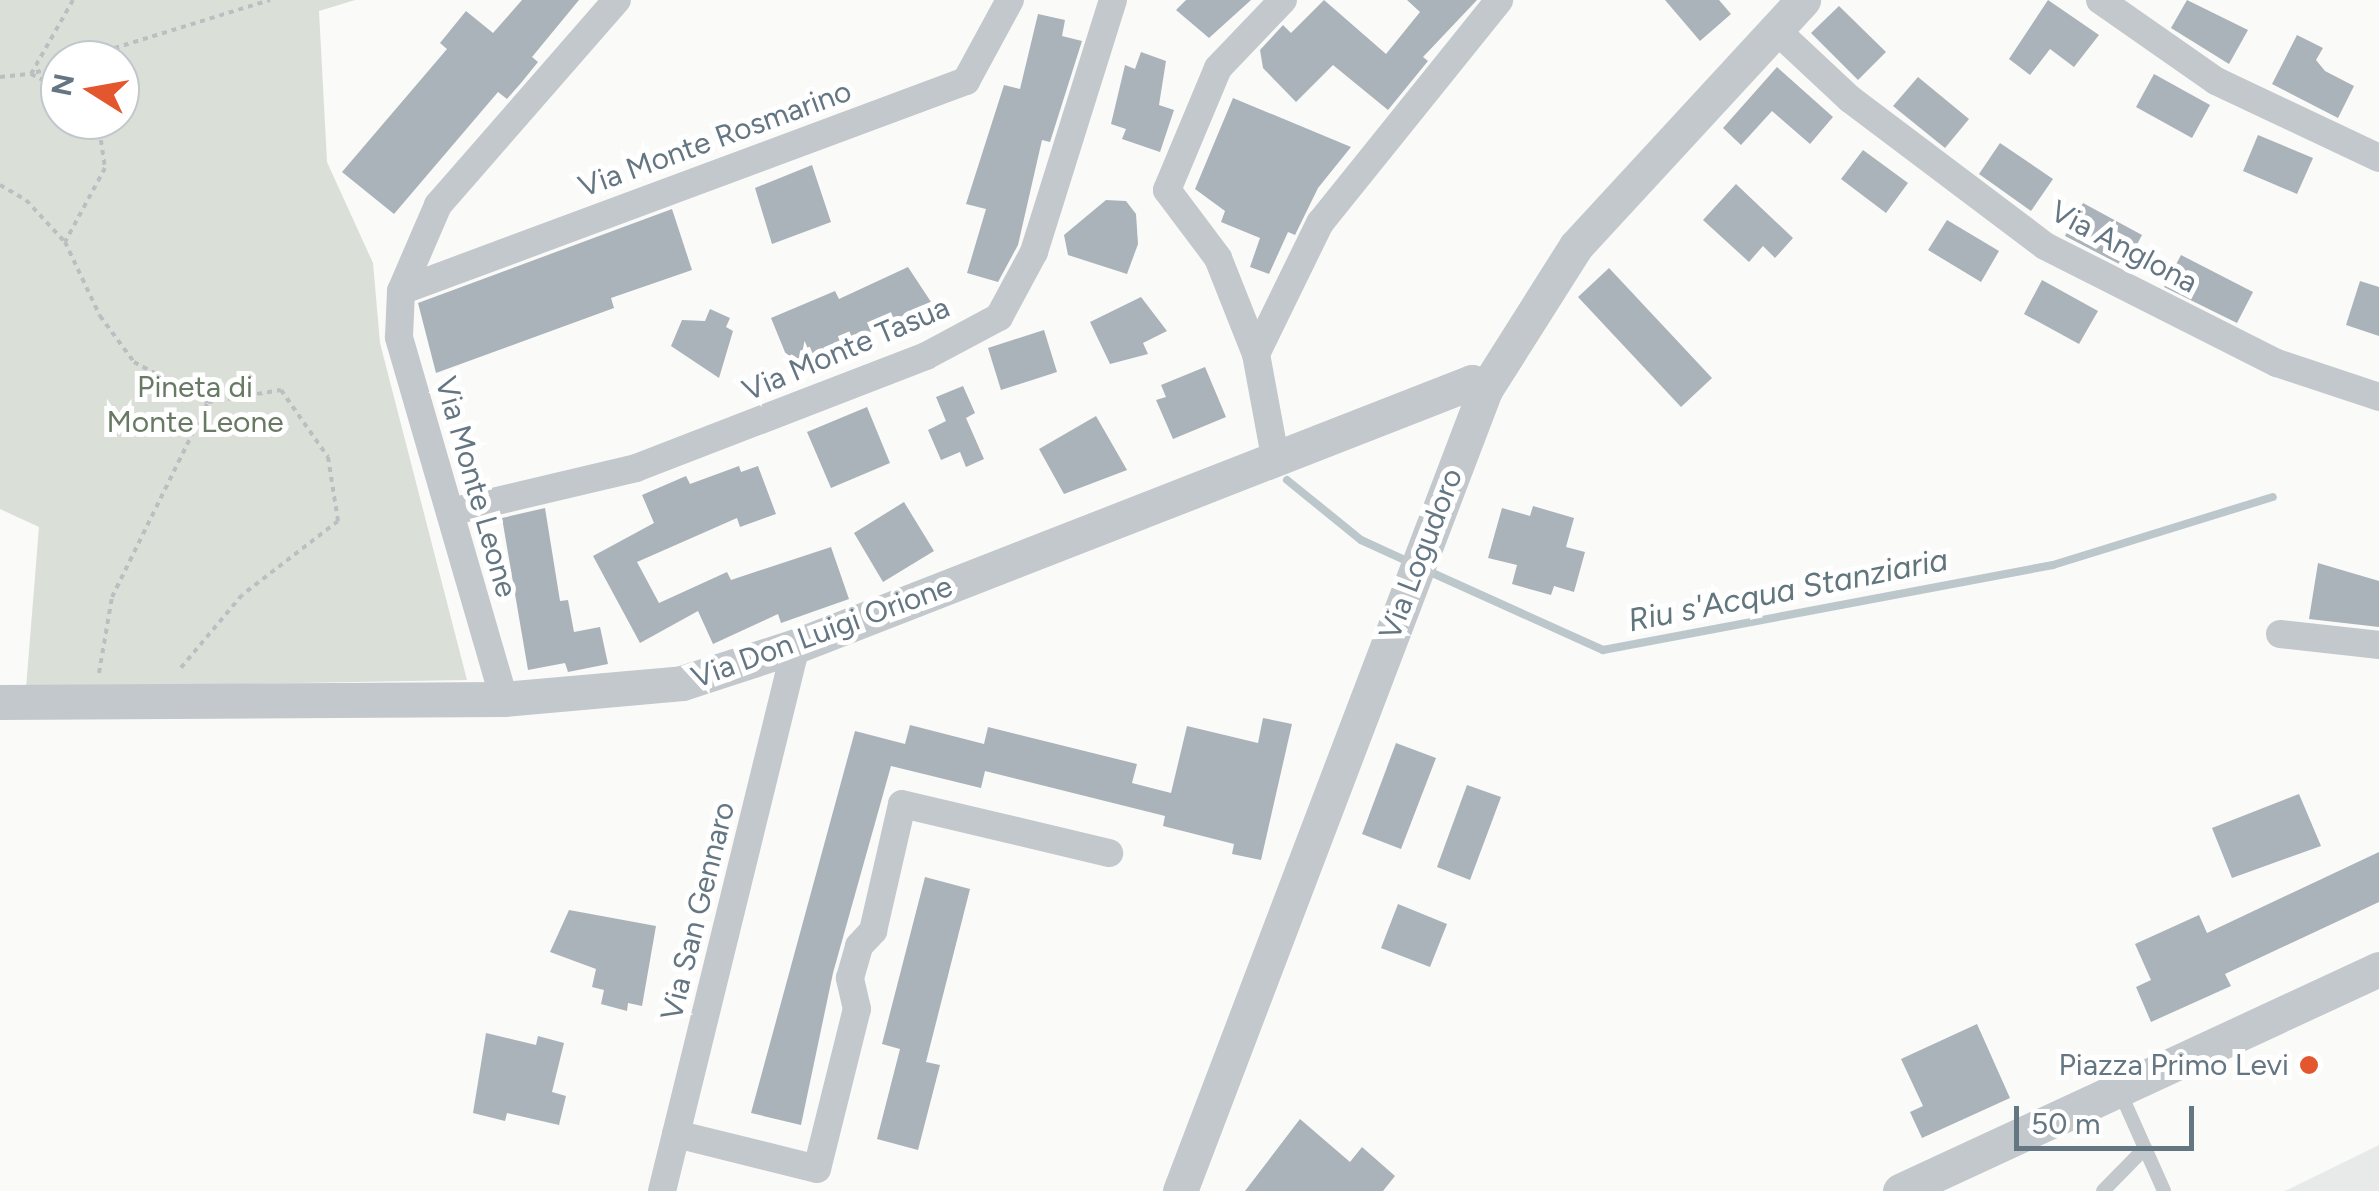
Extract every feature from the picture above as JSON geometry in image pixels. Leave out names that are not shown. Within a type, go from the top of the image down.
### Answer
[{"type":"street","name":"Via Monte Leone","points":[[504,699],[399,337],[401,291],[409,259],[438,206],[618,0]]},
{"type":"street","name":"Via Monte Rosmarino","points":[[401,291],[966,80],[1010,0]]},
{"type":"street","name":"Via Monte Tasua","points":[[450,512],[636,468],[926,356],[998,317],[1034,252],[1113,0]]},
{"type":"street","points":[[1276,462],[1256,354],[1218,258],[1167,190],[1218,68],[1283,0]]},
{"type":"street","points":[[1256,354],[1320,223],[1498,0]]},
{"type":"street","name":"Via Logudoro","points":[[1180,1191],[1485,390],[1576,246],[1803,0]]},
{"type":"street","points":[[2100,0],[2216,81],[2379,158]]},
{"type":"street","name":"Via Anglona","points":[[1774,28],[1850,99],[2044,246],[2277,363],[2379,397]]},
{"type":"street","name":"Via Don Luigi Orione","points":[[0,702],[504,699],[682,682],[796,646],[1276,462],[1472,382],[1485,390]]},
{"type":"street","points":[[2280,634],[2379,645]]},
{"type":"street","name":"Via San Gennaro","points":[[662,1191],[796,646]]},
{"type":"street","points":[[676,1134],[817,1169],[857,1009],[850,978],[859,946],[873,931],[902,804],[1110,853]]},
{"type":"street","points":[[1900,1191],[2379,969]]},
{"type":"lane","points":[[2118,1087],[2164,1191]]},
{"type":"lane","points":[[2103,1191],[2145,1148]]},
{"type":"path","points":[[30,74],[73,0]]},
{"type":"path","points":[[140,40],[270,0]]},
{"type":"path","points":[[0,78],[40,71]]},
{"type":"path","points":[[30,74],[40,79]]},
{"type":"path","points":[[65,242],[105,168],[101,140]]},
{"type":"path","points":[[0,185],[26,200],[65,242],[100,316],[134,362],[208,402],[282,390],[328,458],[338,521],[242,594],[156,701]]},
{"type":"path","points":[[94,702],[112,597],[208,402]]},
{"type":"shaded area","points":[[2379,1145],[2379,1191],[2285,1191]]},
{"type":"green space","name":"Pineta di Monte Leone","points":[[0,0],[355,0],[319,11],[327,162],[373,263],[380,343],[467,680],[26,688],[39,527],[0,509]]},
{"type":"building","points":[[522,0],[579,0],[532,57],[538,62],[521,83],[507,99],[498,92],[394,214],[342,172],[447,49],[440,43],[466,11],[493,33]]},
{"type":"building","points":[[1186,0],[1251,0],[1209,38],[1176,10]]},
{"type":"building","points":[[1324,0],[1386,54],[1420,12],[1407,0],[1477,0],[1423,57],[1428,61],[1388,110],[1333,65],[1296,102],[1263,68],[1260,50],[1283,25],[1291,33]]},
{"type":"building","points":[[1665,0],[1719,0],[1731,14],[1700,41]]},
{"type":"building","points":[[2048,0],[2099,35],[2074,67],[2050,49],[2030,75],[2009,59]]},
{"type":"building","points":[[2187,0],[2248,30],[2229,64],[2171,28]]},
{"type":"building","points":[[1839,6],[1886,52],[1858,80],[1811,33]]},
{"type":"building","points":[[1038,14],[1065,20],[1062,36],[1082,41],[1050,142],[1042,140],[1018,245],[998,282],[967,273],[986,209],[966,204],[1004,85],[1020,89]]},
{"type":"building","points":[[2297,35],[2323,48],[2316,60],[2325,71],[2354,86],[2338,118],[2272,84]]},
{"type":"building","points":[[1141,52],[1166,61],[1159,105],[1174,110],[1160,152],[1122,139],[1126,129],[1111,124],[1125,65],[1135,69]]},
{"type":"building","points":[[1777,67],[1833,117],[1810,144],[1772,111],[1741,145],[1723,128]]},
{"type":"building","points":[[2154,74],[2210,105],[2192,138],[2136,107]]},
{"type":"building","points":[[1918,77],[1969,119],[1945,148],[1893,106]]},
{"type":"building","points":[[1233,98],[1351,147],[1318,188],[1295,235],[1288,232],[1269,274],[1250,267],[1260,238],[1221,222],[1225,211],[1195,189]]},
{"type":"building","points":[[2258,135],[2313,158],[2297,194],[2243,171]]},
{"type":"building","points":[[2000,143],[2053,179],[2031,211],[1979,174]]},
{"type":"building","points":[[1863,150],[1908,183],[1886,213],[1841,179]]},
{"type":"building","points":[[812,165],[831,222],[772,244],[755,188]]},
{"type":"building","points":[[1736,184],[1793,238],[1775,258],[1763,246],[1749,262],[1703,220]]},
{"type":"building","points":[[1106,200],[1126,201],[1136,214],[1138,244],[1127,274],[1068,255],[1064,235]]},
{"type":"building","points":[[2083,203],[2142,235],[2125,267],[2065,236]]},
{"type":"building","points":[[672,209],[692,270],[611,298],[614,308],[436,373],[418,303]]},
{"type":"building","points":[[1947,220],[1999,251],[1981,282],[1928,250]]},
{"type":"building","points":[[2181,255],[2253,292],[2237,323],[2164,287]]},
{"type":"building","points":[[908,267],[935,308],[789,362],[771,318],[835,291],[839,299]]},
{"type":"building","points":[[1609,268],[1712,378],[1681,407],[1578,297]]},
{"type":"building","points":[[2042,280],[2098,311],[2079,344],[2024,314]]},
{"type":"building","points":[[2360,281],[2379,287],[2379,336],[2346,325]]},
{"type":"building","points":[[1141,297],[1167,331],[1143,343],[1148,354],[1110,364],[1090,322]]},
{"type":"building","points":[[710,309],[730,318],[726,327],[733,331],[719,378],[671,346],[682,320],[705,321]]},
{"type":"building","points":[[1044,330],[1057,372],[1001,390],[988,348]]},
{"type":"building","points":[[1205,367],[1226,417],[1173,439],[1156,400],[1166,397],[1161,385]]},
{"type":"building","points":[[963,386],[975,413],[966,418],[984,459],[966,467],[960,452],[941,460],[928,430],[946,421],[936,397]]},
{"type":"building","points":[[867,407],[890,463],[831,488],[807,432]]},
{"type":"building","points":[[1096,416],[1127,470],[1064,494],[1039,449]]},
{"type":"building","points":[[739,466],[741,472],[758,466],[776,514],[740,527],[737,518],[637,562],[659,603],[727,572],[731,580],[831,547],[849,599],[781,623],[778,614],[713,644],[698,611],[640,643],[593,556],[654,523],[642,495],[686,476],[690,484]]},
{"type":"building","points":[[904,502],[934,551],[883,582],[854,533]]},
{"type":"building","points":[[1533,506],[1574,518],[1566,547],[1585,552],[1574,592],[1554,586],[1551,595],[1512,584],[1517,565],[1488,558],[1502,508],[1530,516]]},
{"type":"building","points":[[545,508],[560,601],[568,600],[574,632],[600,627],[608,664],[568,672],[565,663],[528,670],[502,518]]},
{"type":"building","points":[[2318,563],[2379,581],[2379,627],[2309,619]]},
{"type":"building","points":[[1263,718],[1292,724],[1261,860],[1232,854],[1234,844],[1163,826],[1165,816],[985,771],[981,788],[891,766],[833,973],[801,1125],[751,1113],[855,731],[905,744],[910,725],[984,744],[988,727],[1137,764],[1132,783],[1171,793],[1187,726],[1258,743]]},
{"type":"building","points":[[1396,743],[1436,758],[1401,849],[1362,834]]},
{"type":"building","points":[[1467,785],[1501,797],[1470,880],[1437,867]]},
{"type":"building","points":[[2299,794],[2321,846],[2232,878],[2212,828]]},
{"type":"building","points":[[2379,852],[2379,902],[2225,974],[2231,986],[2151,1022],[2136,987],[2151,980],[2135,944],[2199,915],[2207,933]]},
{"type":"building","points":[[925,877],[970,889],[926,1062],[940,1065],[918,1150],[877,1139],[900,1049],[882,1044]]},
{"type":"building","points":[[1398,904],[1447,924],[1430,967],[1381,948]]},
{"type":"building","points":[[569,910],[656,926],[642,1006],[628,1003],[627,1011],[601,1004],[604,990],[592,987],[596,969],[550,952]]},
{"type":"building","points":[[1977,1024],[2010,1098],[1922,1138],[1910,1112],[1923,1106],[1901,1059]]},
{"type":"building","points":[[486,1033],[536,1045],[538,1036],[564,1043],[552,1092],[566,1096],[559,1125],[507,1113],[505,1121],[473,1113]]},
{"type":"building","points":[[1300,1119],[1350,1162],[1362,1147],[1395,1176],[1383,1191],[1245,1191]]},
{"type":"waterway","name":"Riu s'Acqua Stanziaria","points":[[1287,480],[1361,540],[1411,563]]},
{"type":"waterway","name":"Riu s'Acqua Stanziaria","points":[[1428,571],[1603,650],[2053,565],[2273,497]]},
{"type":"place","name":"Piazza Primo Levi","points":[[2309,1065]]}]
